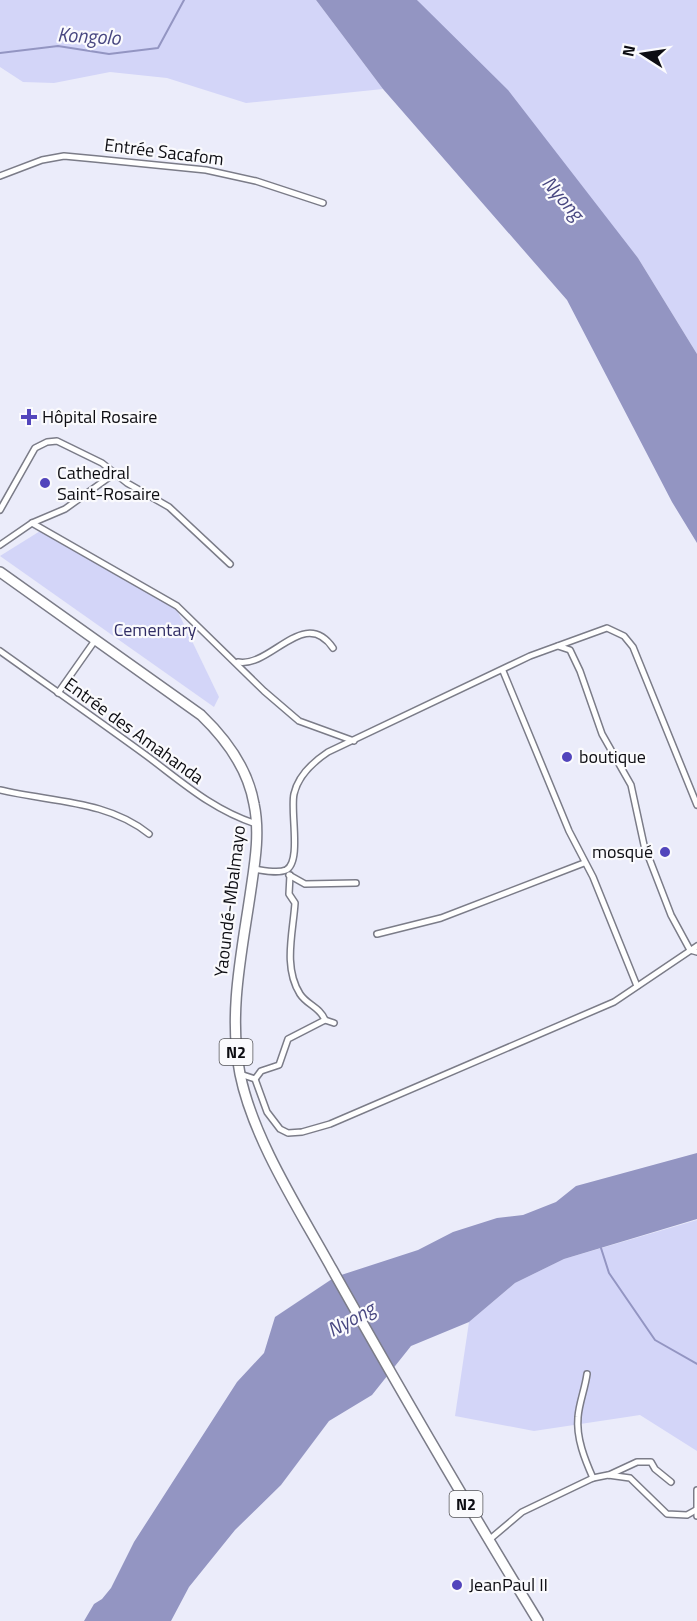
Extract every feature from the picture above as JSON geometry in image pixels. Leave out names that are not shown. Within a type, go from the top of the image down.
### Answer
[{"type":"highway","name":"Yaoundé-Mbalmayo","points":[[0,572],[184,702],[218,731],[243,769],[255,804],[256,824],[254,869],[234,1013],[240,1074],[252,1117],[397,1385],[488,1541]]},
{"type":"highway","name":"N2","points":[[488,1541],[538,1621]]},
{"type":"street","name":"Entrée Sacafom","points":[[0,176],[42,160],[64,156],[206,170],[256,181],[323,203]]},
{"type":"street","points":[[0,510],[35,448],[46,442],[57,441],[115,473],[168,507],[230,564]]},
{"type":"street","points":[[0,545],[32,523],[65,509],[115,473]]},
{"type":"street","points":[[32,523],[177,606],[198,629],[236,661],[264,691],[299,721],[354,741]]},
{"type":"street","points":[[283,871],[291,866],[295,855],[292,802],[298,783],[316,760],[503,671],[602,628],[618,631],[624,636],[639,661],[697,805]]},
{"type":"street","points":[[236,661],[250,664],[306,633],[321,636],[333,648]]},
{"type":"street","points":[[58,693],[96,639]]},
{"type":"street","points":[[558,646],[570,650],[602,734],[631,785],[644,846],[671,915],[690,950],[697,952]]},
{"type":"street","name":"Entrée des Amahanda","points":[[0,651],[204,800],[234,817],[256,824]]},
{"type":"street","points":[[503,671],[584,863],[593,877],[637,986]]},
{"type":"street","points":[[0,790],[96,807],[131,822],[149,834]]},
{"type":"street","points":[[377,934],[441,918],[584,863]]},
{"type":"street","points":[[254,869],[283,871],[305,884],[356,883]]},
{"type":"street","points":[[290,875],[290,894],[295,903],[290,975],[302,997],[321,1011],[325,1020]]},
{"type":"street","points":[[240,1074],[255,1079],[273,1123],[285,1132],[302,1132],[330,1124],[614,1002],[697,946]]},
{"type":"street","points":[[255,1079],[261,1071],[279,1065],[288,1039],[325,1020],[334,1023]]},
{"type":"street","points":[[587,1374],[578,1416],[585,1458],[593,1478]]},
{"type":"street","points":[[488,1541],[522,1512],[593,1478],[608,1475],[645,1461],[651,1462],[655,1469],[671,1482]]},
{"type":"street","points":[[608,1475],[630,1478],[667,1514],[696,1513],[697,1490]]},
{"type":"green space","points":[[0,0],[316,0],[383,89],[246,103],[167,78],[110,72],[54,83],[23,82],[0,67]]},
{"type":"green space","points":[[417,0],[697,0],[697,354],[638,258]]},
{"type":"green space","name":"Cementary","points":[[45,528],[177,610],[219,697],[214,707],[0,556]]},
{"type":"green space","points":[[697,1220],[697,1451],[640,1415],[534,1431],[455,1416],[469,1322],[515,1283],[564,1259]]},
{"type":"water","name":"Nyong","points":[[316,0],[417,0],[508,90],[638,258],[697,354],[697,543],[672,502],[567,300],[383,89]]},
{"type":"water","name":"Nyong","points":[[697,1153],[697,1219],[564,1259],[515,1283],[469,1322],[411,1346],[372,1395],[329,1421],[281,1485],[235,1530],[189,1587],[171,1621],[84,1621],[94,1604],[102,1599],[111,1588],[134,1542],[237,1382],[264,1353],[275,1317],[335,1277],[418,1250],[453,1232],[497,1218],[523,1215],[556,1202],[576,1186]]},
{"type":"waterway","name":"Kongolo","points":[[0,53],[58,46],[109,54],[158,48],[184,0]]},
{"type":"waterway","points":[[601,1248],[609,1273],[655,1340],[697,1364]]},
{"type":"place","name":"Hôpital Rosaire","points":[[29,417]]},
{"type":"place","name":"Cathedral Saint-Rosaire","points":[[45,483]]},
{"type":"place","name":"boutique","points":[[567,757]]},
{"type":"place","name":"mosqué","points":[[665,852]]},
{"type":"place","name":"JeanPaul II","points":[[457,1585]]}]
